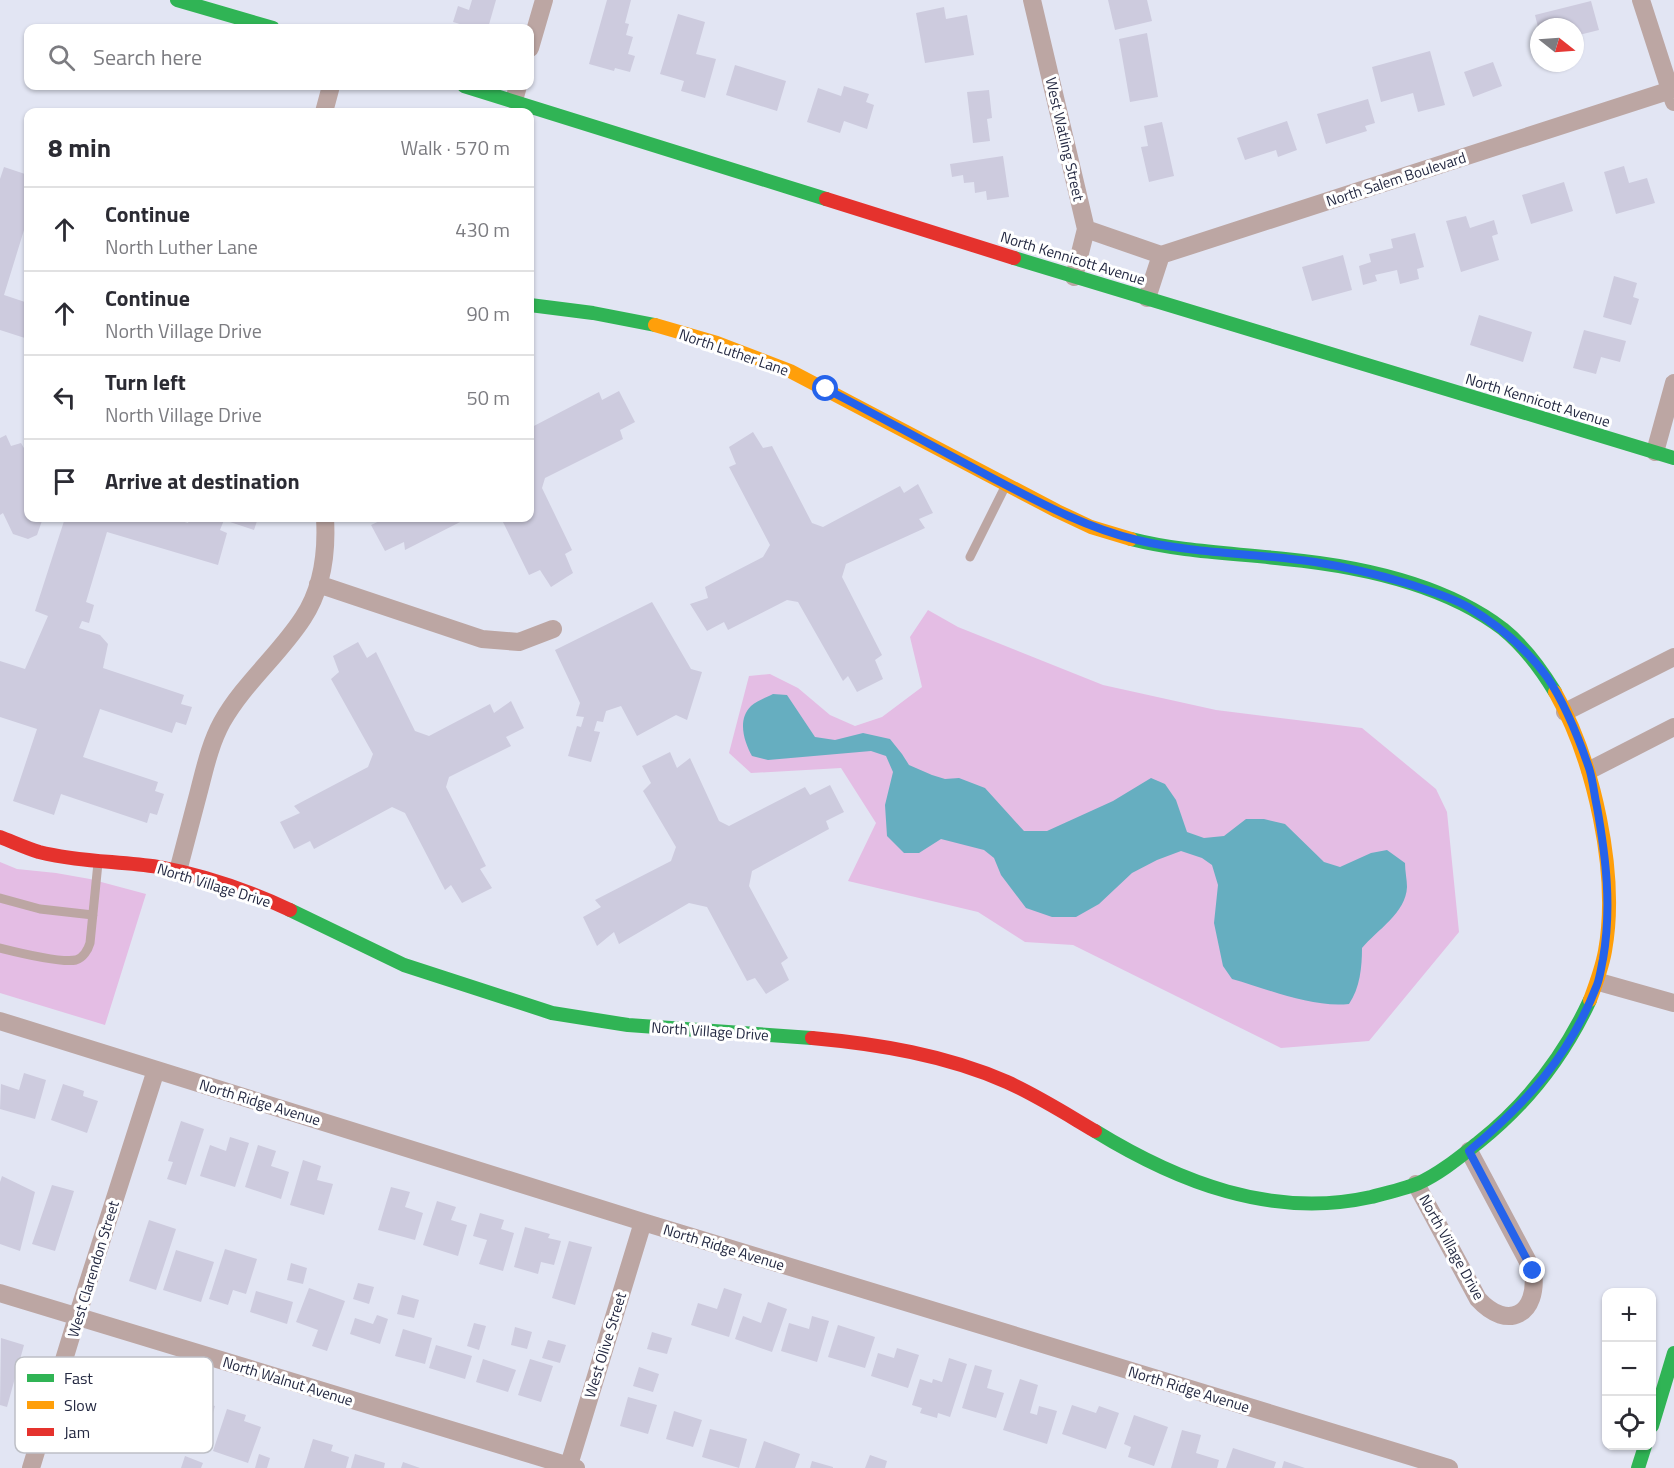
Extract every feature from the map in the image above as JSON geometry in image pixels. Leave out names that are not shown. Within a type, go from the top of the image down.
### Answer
[{"type":"street","points":[[177,0],[259,24]]},
{"type":"street","points":[[534,34],[544,0]]},
{"type":"street","name":"West Watling Street","points":[[1032,0],[1086,229],[1074,277]]},
{"type":"street","points":[[1641,0],[1673,94]]},
{"type":"street","points":[[325,108],[330,90]]},
{"type":"street","name":"North Kennicott Avenue","points":[[494,90],[516,93],[1074,277],[1674,458]]},
{"type":"street","name":"North Salem Boulevard","points":[[1161,255],[1673,94]]},
{"type":"street","points":[[1086,229],[1161,255],[1147,298]]},
{"type":"street","name":"North Luther Lane","points":[[534,306],[636,321],[748,353],[799,375],[1080,522],[1137,540],[1203,552],[1314,562],[1389,578],[1432,591],[1465,606],[1504,630],[1547,677],[1590,770],[1608,882],[1606,942],[1599,981]]},
{"type":"street","points":[[1655,452],[1674,383]]},
{"type":"street","points":[[178,871],[209,754],[221,723],[239,696],[304,617],[318,584],[326,541],[325,522]]},
{"type":"street","points":[[318,584],[482,639],[519,642],[553,629]]},
{"type":"street","points":[[1565,712],[1674,657]]},
{"type":"street","points":[[1590,770],[1674,727]]},
{"type":"street","name":"North Village Drive","points":[[0,837],[45,853],[149,865],[178,871],[248,892],[284,906],[388,958],[449,981],[536,1009],[573,1018],[633,1025],[852,1041],[900,1048],[952,1062],[988,1074],[1042,1099],[1134,1155],[1182,1178],[1219,1190],[1260,1199],[1316,1205],[1350,1202],[1416,1184],[1469,1151],[1502,1124],[1528,1098],[1552,1068],[1574,1036],[1599,981]]},
{"type":"street","points":[[1599,981],[1674,1004]]},
{"type":"street","name":"North Ridge Avenue","points":[[0,1021],[643,1222],[1449,1468]]},
{"type":"street","name":"West Clarendon Street","points":[[65,1357],[156,1070]]},
{"type":"street","name":"North Village Drive","points":[[1416,1184],[1478,1299],[1493,1312],[1504,1316],[1518,1314],[1531,1303],[1535,1287],[1533,1271],[1469,1151]]},
{"type":"street","name":"West Olive Street","points":[[571,1467],[643,1222]]},
{"type":"street","name":"North Walnut Avenue","points":[[0,1293],[209,1357]]},
{"type":"street","points":[[1656,1413],[1674,1353]]},
{"type":"street","name":"North Walnut Avenue","points":[[213,1358],[571,1467]]},
{"type":"street","points":[[1638,1468],[1644,1450]]},
{"type":"street","name":"West Clarendon Street","points":[[32,1468],[36,1453]]},
{"type":"lane","points":[[970,557],[1006,485]]},
{"type":"lane","points":[[0,948],[31,955],[77,960],[88,949],[98,860]]},
{"type":"lane","points":[[0,898],[40,909],[93,915]]},
{"type":"shaded area","points":[[928,610],[958,627],[1103,685],[1216,710],[1362,728],[1436,789],[1447,812],[1459,932],[1369,1041],[1281,1048],[1073,945],[1025,942],[978,912],[848,881],[876,823],[841,768],[751,773],[729,753],[749,676],[770,674],[798,688],[830,715],[855,726],[882,717],[922,687],[910,637]]},
{"type":"shaded area","points":[[0,862],[17,869],[90,879],[146,894],[105,1025],[0,993]]},
{"type":"water","points":[[773,694],[787,695],[815,737],[835,740],[863,733],[890,739],[909,765],[945,779],[959,778],[985,788],[1024,831],[1047,831],[1113,801],[1151,778],[1165,784],[1176,800],[1187,832],[1204,838],[1224,836],[1246,819],[1264,819],[1285,824],[1324,862],[1340,867],[1371,853],[1387,850],[1405,863],[1407,887],[1405,896],[1402,905],[1390,921],[1362,948],[1360,977],[1349,1004],[1305,1000],[1232,979],[1223,966],[1214,923],[1218,885],[1212,865],[1202,858],[1181,851],[1157,860],[1132,873],[1099,904],[1076,917],[1052,917],[1026,908],[1001,875],[994,858],[984,850],[941,839],[919,853],[904,853],[887,836],[885,805],[893,772],[886,756],[871,751],[768,760],[752,756],[744,737],[744,718],[751,706]]},
{"type":"building","points":[[472,0],[496,0],[489,24],[453,22],[458,6],[469,10]]},
{"type":"building","points":[[607,0],[631,0],[625,23],[629,24],[626,35],[633,37],[628,54],[635,56],[630,72],[615,68],[614,71],[589,64]]},
{"type":"building","points":[[1108,0],[1147,0],[1152,21],[1115,30]]},
{"type":"building","points":[[1591,1],[1599,30],[1584,34],[1584,18],[1536,18],[1535,15]]},
{"type":"building","points":[[944,7],[946,19],[967,15],[974,55],[925,63],[916,13]]},
{"type":"building","points":[[678,14],[705,22],[696,54],[716,59],[705,98],[681,91],[684,81],[660,74]]},
{"type":"building","points":[[1147,33],[1158,97],[1130,102],[1119,39]]},
{"type":"building","points":[[1430,51],[1445,105],[1418,112],[1413,93],[1381,102],[1372,67]]},
{"type":"building","points":[[1493,62],[1502,86],[1473,97],[1464,72]]},
{"type":"building","points":[[735,65],[786,81],[777,111],[726,95]]},
{"type":"building","points":[[844,86],[869,94],[866,102],[874,105],[867,129],[844,121],[840,133],[807,122],[818,88],[841,96]]},
{"type":"building","points":[[989,90],[992,118],[987,119],[990,141],[973,143],[967,92]]},
{"type":"building","points":[[1368,99],[1375,123],[1365,126],[1367,131],[1326,144],[1317,114]]},
{"type":"building","points":[[1287,121],[1297,150],[1278,157],[1276,150],[1245,160],[1237,138]]},
{"type":"building","points":[[1162,122],[1174,176],[1149,182],[1141,147],[1148,146],[1144,126]]},
{"type":"building","points":[[1003,156],[1009,197],[987,200],[986,191],[975,193],[974,182],[964,183],[963,175],[952,177],[950,164]]},
{"type":"building","points":[[1624,166],[1629,183],[1647,178],[1655,203],[1616,214],[1604,172]]},
{"type":"building","points":[[4,167],[24,174],[24,230],[4,295],[24,302],[24,338],[0,330],[0,179]]},
{"type":"building","points":[[1564,182],[1573,211],[1531,224],[1522,195]]},
{"type":"building","points":[[1466,216],[1470,228],[1494,220],[1498,234],[1492,236],[1499,260],[1461,272],[1446,221]]},
{"type":"building","points":[[1415,233],[1424,267],[1417,269],[1419,279],[1400,284],[1397,270],[1375,275],[1377,281],[1363,285],[1359,266],[1371,262],[1369,254],[1393,248],[1391,239]]},
{"type":"building","points":[[1343,255],[1352,290],[1312,301],[1302,267]]},
{"type":"building","points":[[1614,276],[1637,283],[1633,297],[1639,299],[1631,325],[1603,317]]},
{"type":"building","points":[[1479,315],[1532,332],[1523,362],[1470,345]]},
{"type":"building","points":[[1584,330],[1626,341],[1620,362],[1601,357],[1596,374],[1573,368]]},
{"type":"building","points":[[619,391],[635,422],[620,430],[623,439],[545,478],[542,488],[572,550],[565,554],[573,573],[551,587],[540,570],[529,575],[503,522],[534,522],[534,426],[599,392],[602,400]]},
{"type":"building","points":[[753,432],[763,448],[772,446],[812,523],[823,527],[900,486],[904,493],[918,484],[933,513],[919,519],[925,528],[846,564],[842,577],[882,655],[875,660],[883,679],[857,692],[848,676],[843,681],[798,602],[787,600],[728,630],[724,622],[707,631],[690,604],[708,598],[705,587],[763,557],[770,545],[729,467],[736,464],[729,447]]},
{"type":"building","points":[[6,435],[11,446],[21,443],[24,448],[24,522],[42,522],[37,535],[28,539],[13,534],[3,513],[0,515],[0,438]]},
{"type":"building","points":[[64,522],[223,522],[220,530],[227,533],[218,565],[107,532],[86,602],[94,605],[89,623],[82,621],[79,628],[100,635],[108,644],[103,668],[184,695],[181,704],[192,707],[186,725],[176,722],[172,733],[100,709],[83,757],[158,782],[155,791],[164,794],[157,815],[150,813],[147,823],[61,794],[54,815],[13,801],[37,729],[0,717],[0,661],[25,669],[48,616],[35,611]]},
{"type":"building","points":[[230,522],[257,522],[254,530]]},
{"type":"building","points":[[377,522],[460,522],[405,550],[404,542],[385,551],[371,525]]},
{"type":"building","points":[[652,602],[691,669],[702,672],[687,720],[676,715],[637,736],[621,706],[606,711],[603,722],[597,721],[594,731],[600,732],[591,762],[568,756],[577,726],[581,727],[584,717],[576,716],[580,703],[555,650]]},
{"type":"building","points":[[358,642],[367,658],[376,652],[415,731],[429,736],[490,704],[494,713],[511,701],[524,728],[506,737],[511,746],[449,777],[446,787],[486,866],[480,869],[492,888],[462,903],[451,885],[445,890],[405,813],[392,807],[314,849],[310,841],[294,849],[280,822],[300,813],[294,806],[368,767],[373,754],[331,679],[339,672],[333,656]]},
{"type":"building","points":[[670,752],[677,768],[690,758],[719,821],[729,826],[805,787],[810,795],[830,785],[844,812],[826,821],[829,829],[752,871],[749,886],[788,958],[781,963],[789,980],[766,994],[755,978],[747,981],[707,907],[689,903],[619,944],[614,932],[597,946],[583,917],[601,907],[595,900],[671,861],[676,847],[643,791],[651,783],[642,766]]},
{"type":"building","points":[[24,1073],[46,1080],[35,1119],[0,1109],[1,1084],[19,1090]]},
{"type":"building","points":[[63,1084],[84,1091],[83,1096],[98,1101],[87,1133],[51,1120]]},
{"type":"building","points":[[181,1121],[204,1129],[186,1185],[167,1179],[173,1162],[168,1161]]},
{"type":"building","points":[[230,1137],[249,1143],[235,1187],[200,1176],[210,1145],[226,1151]]},
{"type":"building","points":[[258,1145],[276,1151],[271,1166],[289,1172],[281,1199],[245,1187]]},
{"type":"building","points":[[303,1160],[321,1166],[317,1180],[333,1184],[324,1215],[290,1205]]},
{"type":"building","points":[[2,1176],[35,1192],[20,1251],[0,1244],[0,1182]]},
{"type":"building","points":[[52,1185],[74,1191],[55,1251],[32,1244]]},
{"type":"building","points":[[391,1187],[410,1192],[405,1207],[423,1213],[415,1240],[378,1230]]},
{"type":"building","points":[[437,1201],[456,1207],[451,1220],[467,1225],[458,1256],[423,1245]]},
{"type":"building","points":[[480,1213],[504,1220],[501,1229],[514,1233],[503,1271],[479,1264],[487,1240],[473,1236]]},
{"type":"building","points":[[149,1220],[176,1229],[156,1290],[129,1281]]},
{"type":"building","points":[[525,1227],[550,1234],[548,1238],[561,1241],[554,1265],[541,1262],[538,1274],[514,1267]]},
{"type":"building","points":[[569,1241],[592,1247],[575,1305],[552,1298]]},
{"type":"building","points":[[225,1249],[257,1259],[246,1294],[233,1290],[228,1305],[209,1299]]},
{"type":"building","points":[[176,1250],[214,1262],[201,1302],[163,1290]]},
{"type":"building","points":[[291,1263],[307,1268],[303,1284],[287,1280]]},
{"type":"building","points":[[358,1283],[374,1287],[369,1304],[353,1299]]},
{"type":"building","points":[[309,1288],[345,1301],[327,1351],[312,1346],[318,1330],[296,1322]]},
{"type":"building","points":[[724,1288],[742,1294],[729,1337],[691,1325],[698,1303],[717,1309]]},
{"type":"building","points":[[256,1291],[293,1302],[287,1324],[250,1312]]},
{"type":"building","points":[[402,1295],[419,1300],[414,1318],[397,1314]]},
{"type":"building","points":[[768,1302],[787,1309],[772,1352],[735,1339],[743,1316],[761,1323]]},
{"type":"building","points":[[377,1315],[388,1319],[380,1344],[350,1334],[355,1318],[373,1324]]},
{"type":"building","points":[[812,1316],[829,1321],[817,1362],[781,1351],[789,1323],[809,1329]]},
{"type":"building","points":[[474,1323],[486,1326],[479,1350],[467,1346]]},
{"type":"building","points":[[838,1325],[875,1337],[865,1368],[828,1357]]},
{"type":"building","points":[[515,1327],[532,1332],[527,1349],[511,1345]]},
{"type":"building","points":[[403,1329],[432,1338],[425,1364],[395,1356]]},
{"type":"building","points":[[652,1332],[672,1338],[667,1354],[647,1349]]},
{"type":"building","points":[[1,1338],[24,1345],[21,1357],[15,1357],[15,1378],[7,1407],[0,1405]]},
{"type":"building","points":[[548,1340],[566,1345],[560,1363],[542,1358]]},
{"type":"building","points":[[436,1345],[472,1356],[465,1379],[429,1368]]},
{"type":"building","points":[[897,1348],[919,1355],[908,1388],[871,1376],[878,1353],[894,1358]]},
{"type":"building","points":[[949,1358],[967,1364],[950,1417],[938,1413],[937,1418],[920,1413],[922,1408],[912,1405],[920,1379],[932,1383],[933,1379],[942,1382]]},
{"type":"building","points":[[483,1359],[516,1370],[508,1392],[476,1382]]},
{"type":"building","points":[[530,1359],[553,1366],[541,1402],[518,1395]]},
{"type":"building","points":[[975,1365],[992,1370],[987,1388],[1004,1393],[996,1418],[962,1408]]},
{"type":"building","points":[[639,1367],[659,1374],[653,1392],[633,1386]]},
{"type":"building","points":[[1020,1379],[1038,1385],[1030,1413],[1037,1415],[1039,1406],[1057,1411],[1047,1444],[1003,1430]]},
{"type":"building","points":[[628,1397],[657,1405],[648,1434],[620,1426]]},
{"type":"building","points":[[1072,1405],[1096,1413],[1099,1406],[1119,1413],[1106,1449],[1062,1434]]},
{"type":"building","points":[[227,1409],[246,1415],[244,1421],[261,1427],[248,1463],[213,1451]]},
{"type":"building","points":[[674,1411],[702,1420],[693,1447],[666,1439]]},
{"type":"building","points":[[1134,1415],[1168,1427],[1154,1466],[1128,1457],[1131,1447],[1124,1444]]},
{"type":"building","points":[[710,1429],[747,1439],[739,1468],[702,1457]]},
{"type":"building","points":[[1182,1430],[1201,1435],[1196,1453],[1219,1460],[1217,1468],[1171,1468]]},
{"type":"building","points":[[313,1439],[333,1445],[331,1451],[349,1457],[346,1468],[304,1468]]},
{"type":"building","points":[[764,1441],[800,1454],[795,1468],[755,1468]]},
{"type":"building","points":[[1233,1448],[1276,1462],[1274,1468],[1226,1468]]},
{"type":"building","points":[[259,1454],[270,1458],[267,1468],[255,1468]]},
{"type":"building","points":[[355,1454],[385,1463],[384,1468],[351,1468]]},
{"type":"building","points":[[870,1455],[887,1461],[885,1468],[865,1468]]},
{"type":"building","points":[[185,1456],[203,1463],[201,1468],[181,1468]]},
{"type":"building","points":[[812,1461],[833,1467],[833,1468],[810,1468]]},
{"type":"building","points":[[1284,1461],[1305,1468],[1282,1468]]},
{"type":"building","points":[[403,1462],[420,1468],[401,1468]]},
{"type":"traffic: fast","points":[[177,0],[259,24]]},
{"type":"traffic: fast","points":[[477,90],[826,199]]},
{"type":"traffic: fast","points":[[1014,258],[1674,458]]},
{"type":"traffic: fast","points":[[534,306],[593,313],[655,325]]},
{"type":"traffic: fast","points":[[1131,539],[1188,549],[1341,566],[1427,588],[1479,613],[1503,629],[1532,658],[1555,692]]},
{"type":"traffic: fast","points":[[290,910],[404,965],[552,1013],[628,1025],[812,1038]]},
{"type":"traffic: fast","points":[[1095,1131],[1159,1166],[1227,1191],[1262,1199],[1298,1203],[1334,1203],[1371,1197],[1427,1179],[1497,1127],[1529,1095],[1543,1077],[1569,1040],[1590,1000]]},
{"type":"traffic: fast","points":[[1656,1413],[1674,1353]]},
{"type":"traffic: fast","points":[[1638,1468],[1644,1450]]},
{"type":"traffic: slow","points":[[655,325],[717,343],[790,371],[1057,511],[1091,527],[1131,539]]},
{"type":"traffic: slow","points":[[1555,692],[1569,720],[1592,784],[1606,853],[1609,887],[1604,957],[1590,1000]]},
{"type":"traffic: jam","points":[[826,199],[1014,258]]},
{"type":"traffic: jam","points":[[0,837],[54,855],[158,867],[192,874],[242,890],[290,910]]},
{"type":"traffic: jam","points":[[812,1038],[887,1047],[960,1065],[1018,1087],[1095,1131]]},
{"type":"route","points":[[826,389],[1048,507],[1101,530],[1137,540],[1203,552],[1314,562],[1389,578],[1432,591],[1465,606],[1504,630],[1547,677],[1590,770],[1608,882],[1606,942],[1599,981],[1574,1036],[1528,1098],[1502,1124],[1469,1151],[1533,1271]]}]
